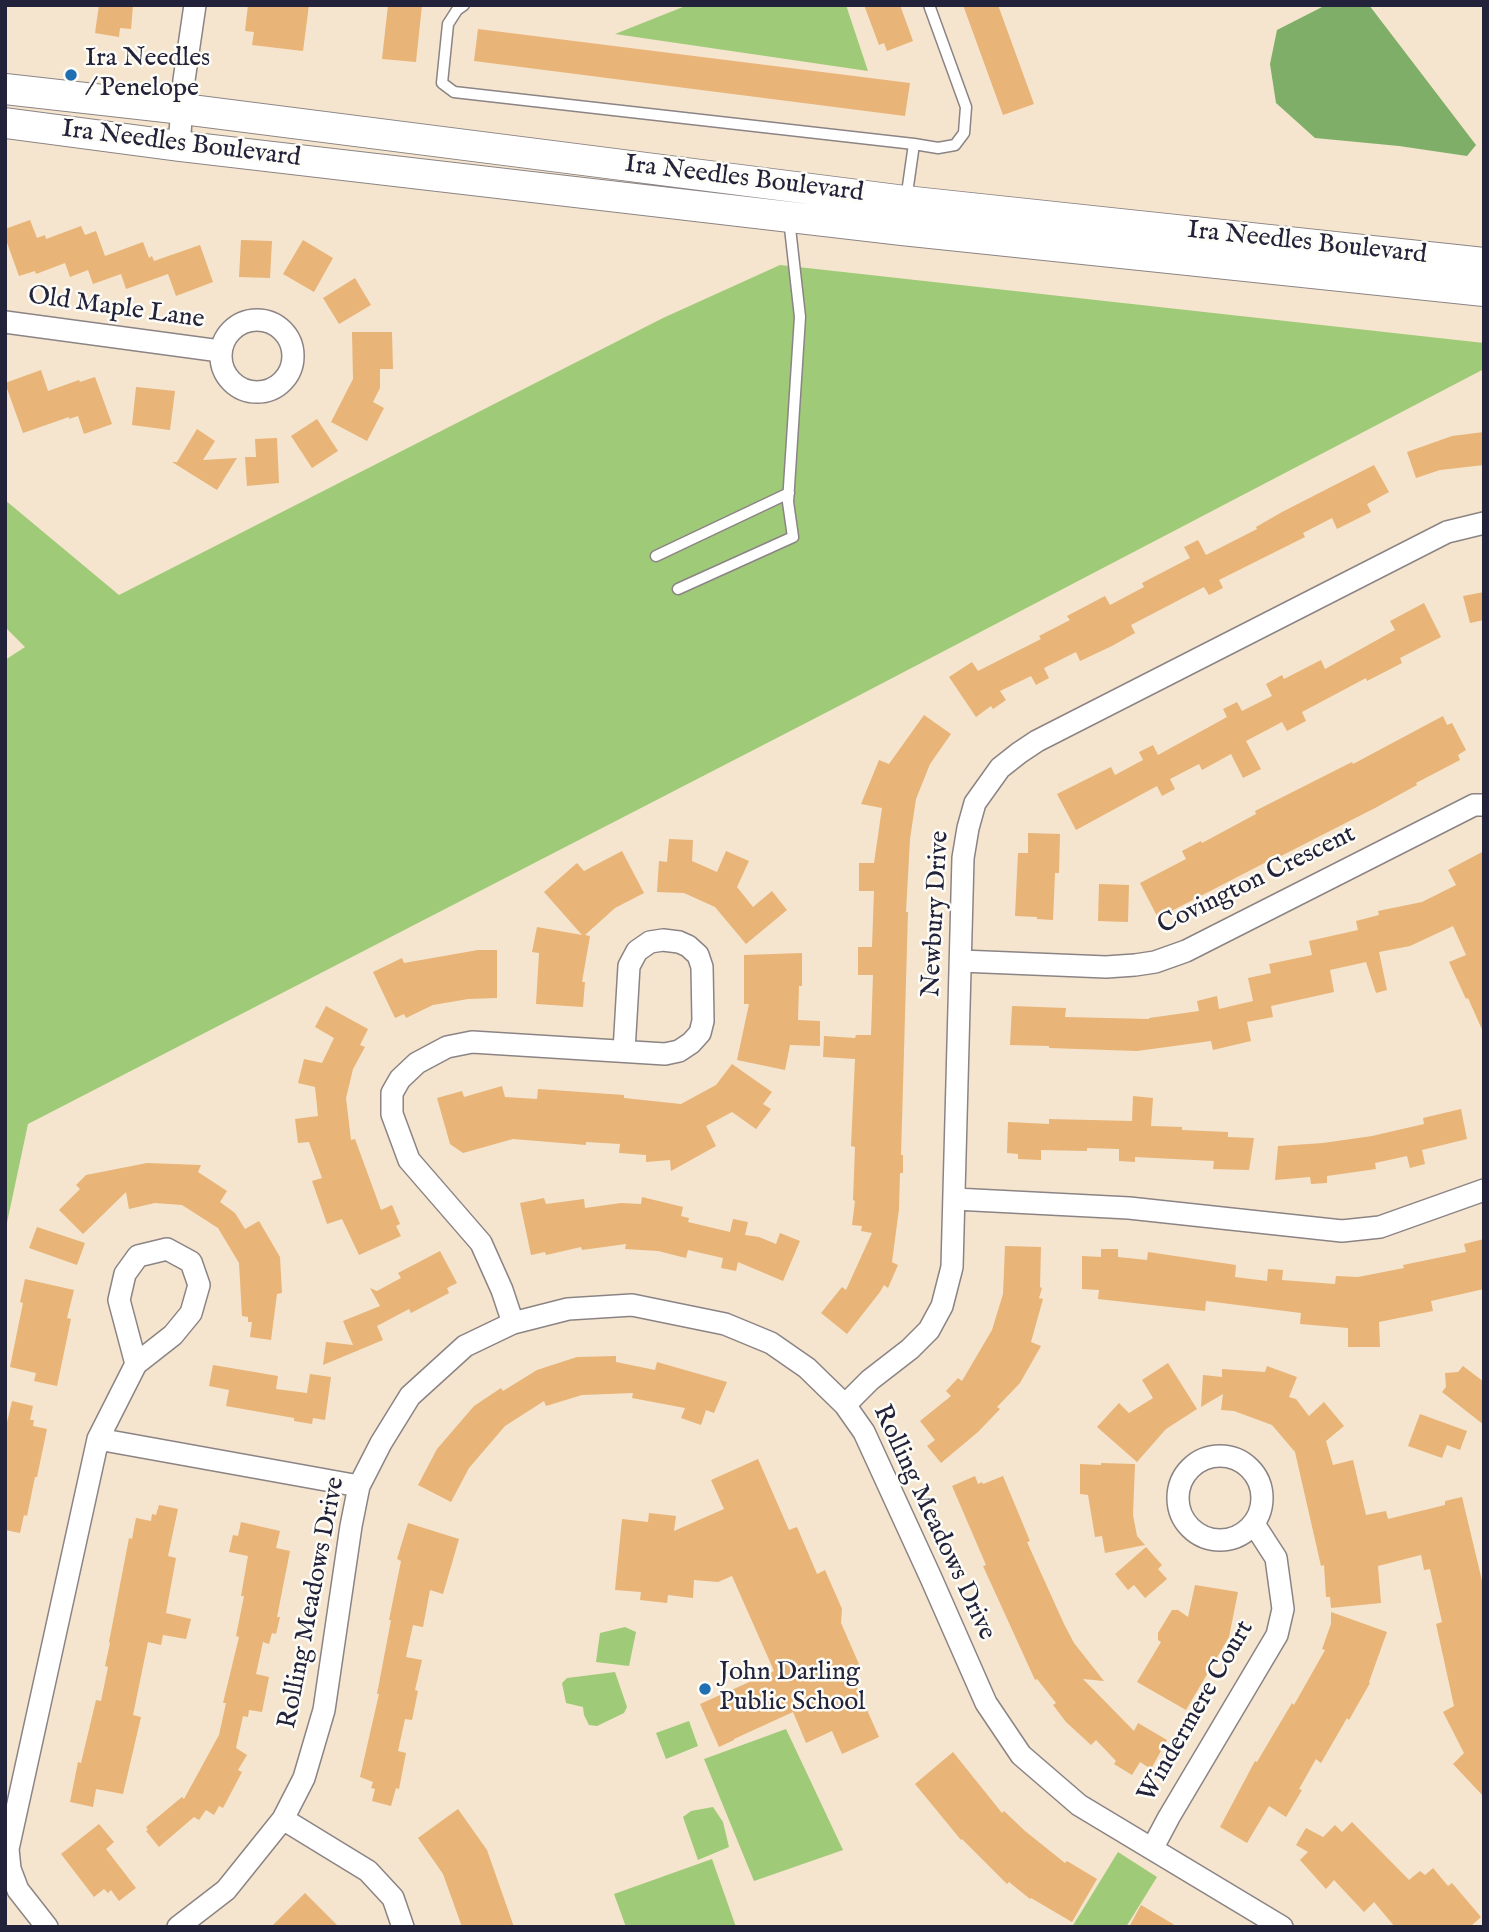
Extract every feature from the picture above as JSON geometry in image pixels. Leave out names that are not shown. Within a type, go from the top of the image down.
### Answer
[{"type":"main road","name":"Ira Needles Boulevard","points":[[5,89],[183,109],[905,201],[1484,263]]},
{"type":"main road","name":"Ira Needles Boulevard","points":[[5,123],[179,146],[789,216],[1484,291]]},
{"type":"street","points":[[179,146],[184,80],[195,5]]},
{"type":"street","name":"Old Maple Lane","points":[[5,322],[220,351]]},
{"type":"street","name":"Newbury Drive","points":[[845,1405],[929,1330],[942,1306],[952,1267],[963,858],[975,803],[1000,768],[1037,741],[1447,532],[1484,523]]},
{"type":"street","name":"Covington Crescent","points":[[961,961],[1106,967],[1155,962],[1186,951],[1474,805],[1484,804]]},
{"type":"street","points":[[513,1323],[481,1243],[409,1160],[392,1114],[392,1093],[400,1079],[417,1063],[447,1047],[472,1042],[665,1054],[680,1051],[700,1033],[703,1021],[702,967],[698,955],[688,946],[663,940],[650,942],[637,951],[629,967],[624,1051]]},
{"type":"street","points":[[955,1199],[1129,1208],[1342,1231],[1380,1227],[1484,1190]]},
{"type":"street","points":[[47,1927],[18,1890],[10,1869],[8,1849],[98,1439],[136,1364],[173,1335],[191,1313],[199,1285],[191,1262],[167,1249],[138,1256],[125,1274],[119,1300],[136,1364]]},
{"type":"street","name":"Rolling Meadows Drive","points":[[178,1927],[226,1890],[283,1819],[303,1778],[324,1710],[359,1486],[410,1396],[465,1346],[513,1323],[568,1309],[632,1306],[725,1324],[771,1343],[807,1368],[845,1405],[864,1432],[986,1703],[1021,1755],[1079,1805],[1282,1927]]},
{"type":"street","points":[[98,1439],[359,1486]]},
{"type":"street","points":[[1220,1455],[1235,1458],[1245,1464],[1255,1475],[1261,1489],[1262,1504],[1254,1524],[1232,1539],[1217,1541],[1195,1533],[1185,1523],[1178,1509],[1177,1494],[1184,1475],[1194,1464],[1220,1455]]},
{"type":"street","name":"Windermere Court","points":[[1152,1849],[1277,1634],[1283,1609],[1276,1558],[1254,1524]]},
{"type":"street","points":[[283,1819],[368,1871],[393,1898],[403,1927]]},
{"type":"lane","points":[[464,5],[457,10],[448,24],[442,83],[454,92],[938,148],[955,145],[964,133],[965,107],[929,5]]},
{"type":"lane","points":[[905,201],[914,144]]},
{"type":"lane","points":[[678,589],[793,537],[788,502],[800,317],[789,216]]},
{"type":"lane","points":[[656,556],[789,493]]},
{"type":"green space","points":[[688,5],[846,5],[868,71],[615,34]]},
{"type":"green space","points":[[1326,5],[1369,5],[1476,145],[1467,156],[1315,138],[1276,103],[1270,64],[1277,30]]},
{"type":"green space","points":[[780,265],[1484,343],[1484,369],[833,709],[28,1124],[5,1232],[5,660],[25,647],[5,627],[5,500],[119,595],[663,318]]},
{"type":"green space","points":[[625,1627],[636,1632],[629,1666],[596,1662],[600,1633]]},
{"type":"green space","points":[[615,1672],[627,1707],[624,1713],[597,1726],[589,1725],[583,1707],[566,1703],[562,1683],[567,1678]]},
{"type":"green space","points":[[689,1721],[698,1746],[666,1759],[656,1733]]},
{"type":"green space","points":[[786,1729],[843,1850],[754,1881],[704,1759]]},
{"type":"green space","points":[[713,1807],[723,1822],[729,1847],[698,1860],[683,1817],[691,1811]]},
{"type":"green space","points":[[1118,1852],[1157,1877],[1126,1927],[1072,1927]]},
{"type":"green space","points":[[712,1859],[736,1927],[626,1927],[614,1894]]},
{"type":"building","points":[[99,5],[133,5],[131,29],[120,28],[119,37],[95,33]]},
{"type":"building","points":[[248,5],[309,5],[303,51],[252,45],[254,32],[245,31]]},
{"type":"building","points":[[388,5],[422,5],[416,62],[382,59]]},
{"type":"building","points":[[864,5],[900,5],[913,41],[887,51],[884,43],[879,45]]},
{"type":"building","points":[[963,5],[998,5],[1034,104],[1003,115]]},
{"type":"building","points":[[478,29],[910,83],[905,116],[474,61]]},
{"type":"building","points":[[30,220],[37,238],[45,235],[46,239],[81,226],[85,235],[96,231],[105,256],[143,242],[149,258],[152,256],[154,261],[200,245],[213,282],[176,296],[168,274],[126,289],[121,274],[93,284],[88,270],[70,277],[65,263],[36,274],[35,271],[19,276],[5,237],[5,229]]},
{"type":"building","points":[[241,240],[272,241],[270,278],[239,277]]},
{"type":"building","points":[[303,240],[333,258],[314,292],[283,274]]},
{"type":"building","points":[[355,278],[371,305],[339,324],[323,298]]},
{"type":"building","points":[[352,332],[392,332],[393,369],[380,369],[380,388],[373,402],[384,408],[367,441],[331,422],[353,379]]},
{"type":"building","points":[[41,370],[48,391],[95,377],[112,424],[84,434],[78,416],[23,433],[5,383]]},
{"type":"building","points":[[136,387],[175,391],[170,430],[132,425]]},
{"type":"building","points":[[317,419],[338,451],[312,468],[291,436]]},
{"type":"building","points":[[197,429],[215,441],[203,460],[237,458],[217,490],[172,462],[177,462]]},
{"type":"building","points":[[1484,432],[1484,465],[1440,470],[1416,478],[1407,452],[1452,436]]},
{"type":"building","points":[[277,438],[279,483],[247,486],[245,457],[256,457],[255,439]]},
{"type":"building","points":[[1374,465],[1389,492],[1367,504],[1371,512],[1337,529],[1332,518],[1303,533],[1305,537],[1219,580],[1223,588],[1209,595],[1204,587],[1131,625],[1135,633],[1112,646],[1080,661],[1076,652],[1044,668],[1049,678],[1036,685],[1031,676],[1000,691],[1006,700],[993,709],[991,706],[976,717],[949,677],[972,662],[978,671],[1041,639],[1039,636],[1070,620],[1067,616],[1105,596],[1110,605],[1144,587],[1142,583],[1190,558],[1184,547],[1198,540],[1206,555]]},
{"type":"building","points":[[1484,592],[1484,620],[1470,623],[1463,596]]},
{"type":"building","points":[[1424,603],[1441,637],[1400,658],[1402,663],[1367,681],[1366,678],[1302,712],[1306,721],[1287,731],[1282,722],[1246,741],[1261,769],[1243,778],[1231,754],[1202,770],[1199,764],[1170,779],[1175,789],[1162,796],[1157,786],[1076,830],[1057,794],[1111,767],[1115,775],[1143,760],[1139,752],[1153,745],[1158,755],[1227,717],[1223,709],[1237,702],[1242,711],[1272,696],[1266,684],[1282,675],[1284,679],[1321,660],[1325,669],[1395,630],[1390,621]]},
{"type":"building","points":[[924,715],[951,734],[930,764],[916,799],[910,839],[906,912],[901,1155],[903,1173],[900,1173],[899,1209],[892,1262],[898,1265],[888,1288],[884,1285],[847,1334],[821,1313],[842,1287],[846,1290],[872,1233],[861,1231],[862,1226],[852,1225],[855,1201],[855,1147],[851,1146],[855,1059],[823,1057],[824,1036],[855,1038],[856,1035],[871,1035],[873,975],[858,975],[858,947],[872,947],[874,891],[859,891],[859,863],[874,863],[882,808],[861,804],[879,760],[889,764]]},
{"type":"building","points":[[1443,716],[1447,725],[1452,723],[1466,750],[1458,755],[1460,760],[1375,808],[1158,918],[1140,883],[1186,859],[1182,851]]},
{"type":"building","points":[[1028,833],[1060,834],[1059,873],[1055,873],[1053,920],[1015,916],[1018,853],[1028,853]]},
{"type":"building","points":[[669,839],[693,840],[692,861],[717,872],[726,851],[749,861],[737,887],[753,907],[772,891],[787,910],[746,944],[715,907],[684,893],[657,892],[659,861],[667,862]]},
{"type":"building","points":[[622,851],[644,893],[615,908],[585,935],[590,936],[582,982],[585,982],[583,1007],[536,1004],[539,953],[532,952],[537,927],[582,935],[544,892],[577,863],[584,871]]},
{"type":"building","points":[[1484,851],[1484,1034],[1449,962],[1466,955],[1453,926],[1410,946],[1379,952],[1387,990],[1376,993],[1366,962],[1330,970],[1334,992],[1271,1006],[1273,1017],[1247,1022],[1251,1041],[1213,1050],[1211,1041],[1137,1051],[1010,1045],[1012,1006],[1066,1008],[1065,1017],[1149,1019],[1199,1011],[1197,1001],[1217,996],[1219,1009],[1253,1001],[1248,978],[1271,973],[1269,964],[1312,955],[1309,941],[1358,930],[1356,921],[1379,915],[1378,911],[1422,902],[1456,885],[1448,870]]},
{"type":"building","points":[[1099,884],[1129,885],[1128,922],[1098,921]]},
{"type":"building","points":[[478,950],[497,950],[497,998],[468,999],[433,1005],[406,1018],[404,1014],[395,1018],[373,972],[402,958],[404,963]]},
{"type":"building","points":[[802,953],[798,1020],[820,1021],[820,1046],[790,1045],[785,1070],[737,1060],[749,1004],[744,1004],[744,955]]},
{"type":"building","points":[[326,1006],[368,1029],[360,1045],[365,1047],[353,1069],[346,1098],[351,1140],[355,1139],[381,1210],[392,1205],[400,1224],[396,1226],[401,1236],[359,1255],[342,1219],[327,1224],[312,1181],[322,1178],[309,1142],[298,1143],[295,1119],[318,1116],[315,1087],[298,1083],[304,1059],[322,1063],[334,1038],[315,1027]]},
{"type":"building","points":[[732,1064],[772,1092],[763,1104],[771,1109],[756,1129],[732,1112],[706,1126],[716,1146],[671,1171],[670,1160],[646,1162],[646,1155],[619,1153],[620,1144],[586,1142],[586,1145],[513,1139],[463,1153],[450,1144],[437,1098],[462,1091],[464,1097],[502,1086],[505,1097],[537,1099],[538,1089],[624,1095],[624,1098],[681,1104],[716,1085]]},
{"type":"building","points":[[1133,1096],[1153,1098],[1151,1126],[1228,1132],[1228,1137],[1254,1138],[1249,1170],[1213,1169],[1214,1161],[1135,1157],[1135,1162],[1119,1161],[1119,1149],[1041,1150],[1041,1160],[1018,1159],[1018,1154],[1007,1153],[1008,1122],[1049,1124],[1049,1119],[1132,1121]]},
{"type":"building","points":[[1461,1109],[1467,1139],[1422,1150],[1425,1164],[1410,1168],[1407,1156],[1375,1163],[1376,1169],[1327,1176],[1327,1183],[1311,1184],[1310,1177],[1275,1180],[1278,1146],[1372,1136],[1424,1124],[1423,1118]]},
{"type":"building","points":[[147,1163],[201,1165],[198,1172],[227,1191],[220,1202],[235,1213],[245,1229],[259,1221],[280,1257],[282,1293],[277,1294],[271,1340],[250,1337],[252,1322],[248,1322],[248,1317],[242,1316],[239,1263],[218,1228],[182,1205],[155,1203],[129,1209],[126,1192],[83,1234],[59,1210],[80,1189],[76,1185],[86,1175]]},
{"type":"building","points":[[642,1197],[683,1207],[681,1216],[689,1218],[688,1222],[730,1232],[733,1219],[748,1222],[745,1235],[776,1244],[780,1233],[800,1241],[783,1281],[738,1262],[736,1271],[721,1268],[723,1258],[688,1250],[686,1258],[658,1251],[625,1249],[626,1244],[582,1250],[581,1247],[546,1255],[545,1252],[531,1255],[520,1203],[544,1198],[546,1204],[584,1199],[585,1208],[621,1203],[641,1204]]},
{"type":"building","points":[[37,1227],[85,1243],[77,1265],[29,1248]]},
{"type":"building","points":[[1484,1239],[1484,1289],[1431,1301],[1433,1311],[1379,1322],[1380,1347],[1348,1347],[1348,1328],[1300,1324],[1301,1313],[1206,1301],[1205,1311],[1098,1299],[1099,1290],[1082,1289],[1082,1256],[1101,1257],[1101,1249],[1118,1249],[1118,1257],[1147,1260],[1148,1252],[1236,1265],[1235,1277],[1267,1281],[1268,1269],[1283,1270],[1282,1280],[1335,1284],[1336,1276],[1358,1277],[1404,1268],[1403,1265],[1466,1252],[1464,1244]]},
{"type":"building","points":[[1005,1246],[1041,1247],[1042,1288],[1039,1298],[1043,1299],[1031,1342],[1041,1346],[1020,1383],[997,1407],[1000,1409],[978,1432],[941,1463],[927,1446],[935,1440],[920,1421],[951,1396],[946,1391],[958,1378],[962,1381],[992,1330],[1003,1294]]},
{"type":"building","points":[[440,1251],[457,1283],[447,1288],[449,1293],[411,1313],[409,1309],[377,1326],[383,1340],[323,1365],[326,1342],[353,1345],[343,1321],[380,1306],[370,1288],[377,1291],[401,1278],[398,1273]]},
{"type":"building","points":[[25,1279],[74,1290],[67,1318],[71,1319],[57,1386],[34,1381],[36,1373],[10,1367]]},
{"type":"building","points":[[616,1356],[616,1362],[655,1370],[657,1362],[727,1382],[714,1413],[706,1410],[701,1425],[681,1418],[685,1408],[632,1398],[633,1393],[582,1395],[546,1406],[544,1401],[505,1426],[469,1468],[451,1502],[418,1485],[437,1449],[474,1406],[501,1388],[503,1391],[537,1370],[577,1357]]},
{"type":"building","points":[[1168,1363],[1197,1409],[1166,1429],[1137,1462],[1097,1427],[1119,1403],[1129,1413],[1153,1398],[1142,1380]]},
{"type":"building","points":[[213,1365],[278,1376],[276,1389],[307,1393],[310,1374],[331,1377],[325,1420],[313,1418],[312,1424],[294,1421],[294,1418],[226,1406],[229,1390],[209,1386]]},
{"type":"building","points":[[1267,1366],[1297,1377],[1289,1397],[1296,1399],[1309,1416],[1324,1402],[1344,1426],[1326,1441],[1333,1465],[1353,1460],[1366,1515],[1386,1511],[1388,1519],[1445,1505],[1445,1501],[1462,1497],[1484,1589],[1484,1797],[1453,1764],[1464,1753],[1443,1712],[1454,1706],[1436,1624],[1442,1622],[1430,1569],[1424,1570],[1421,1555],[1378,1566],[1381,1603],[1331,1608],[1330,1597],[1326,1597],[1324,1565],[1321,1566],[1295,1452],[1272,1425],[1234,1411],[1221,1410],[1223,1394],[1201,1407],[1203,1375],[1222,1377],[1222,1369],[1265,1372]]},
{"type":"building","points":[[1463,1366],[1484,1382],[1484,1425],[1442,1392],[1446,1387],[1445,1373],[1458,1372]]},
{"type":"building","points":[[12,1401],[33,1406],[30,1420],[34,1420],[33,1426],[47,1429],[27,1516],[24,1515],[20,1533],[5,1530],[5,1431]]},
{"type":"building","points":[[1420,1414],[1467,1431],[1460,1450],[1447,1445],[1442,1458],[1408,1446]]},
{"type":"building","points":[[758,1459],[789,1530],[797,1527],[817,1574],[825,1570],[842,1609],[841,1623],[862,1671],[852,1676],[879,1737],[842,1754],[832,1731],[806,1743],[793,1712],[719,1747],[700,1704],[774,1671],[732,1576],[718,1582],[694,1580],[693,1598],[668,1595],[667,1603],[640,1600],[641,1592],[615,1590],[622,1519],[648,1522],[649,1513],[676,1516],[674,1531],[724,1509],[711,1480]]},
{"type":"building","points":[[1080,1464],[1135,1464],[1133,1515],[1137,1536],[1145,1545],[1105,1553],[1102,1536],[1095,1537],[1088,1495],[1080,1494]]},
{"type":"building","points":[[975,1476],[978,1484],[983,1484],[1003,1476],[1030,1541],[1027,1542],[1064,1624],[1074,1643],[1104,1681],[1083,1679],[1134,1731],[1138,1723],[1167,1740],[1151,1769],[1140,1762],[1132,1775],[1114,1764],[1116,1761],[1096,1740],[1091,1745],[1066,1722],[1053,1705],[1056,1703],[1037,1679],[1035,1680],[983,1566],[986,1565],[952,1486]]},
{"type":"building","points":[[159,1505],[178,1509],[168,1556],[176,1558],[166,1613],[191,1619],[186,1639],[163,1635],[161,1645],[148,1642],[133,1715],[141,1717],[123,1794],[96,1789],[93,1807],[70,1802],[78,1762],[81,1763],[96,1700],[101,1701],[108,1667],[105,1666],[109,1642],[129,1538],[132,1539],[136,1518],[151,1521],[152,1514],[156,1515]]},
{"type":"building","points":[[241,1522],[280,1531],[276,1548],[290,1551],[276,1634],[272,1633],[269,1644],[263,1642],[256,1674],[269,1677],[262,1712],[249,1710],[248,1717],[243,1716],[236,1748],[247,1755],[238,1770],[242,1772],[223,1808],[219,1806],[214,1815],[206,1810],[199,1820],[194,1817],[159,1847],[146,1831],[146,1827],[182,1797],[184,1799],[219,1735],[226,1703],[223,1703],[239,1637],[236,1636],[244,1596],[241,1596],[248,1556],[229,1552],[233,1535],[238,1536]]},
{"type":"building","points":[[408,1523],[459,1539],[443,1594],[430,1590],[423,1627],[413,1625],[406,1657],[422,1660],[412,1720],[405,1719],[398,1751],[406,1753],[399,1789],[396,1788],[391,1806],[372,1801],[375,1789],[371,1788],[373,1782],[360,1777],[379,1694],[389,1620],[401,1561],[397,1559]]},
{"type":"building","points":[[1146,1547],[1162,1565],[1158,1569],[1167,1579],[1145,1598],[1134,1585],[1128,1590],[1115,1574]]},
{"type":"building","points":[[1195,1585],[1238,1592],[1229,1637],[1186,1710],[1137,1682],[1161,1642],[1158,1640],[1158,1633],[1172,1610],[1178,1610],[1188,1617]]},
{"type":"building","points":[[1331,1612],[1387,1632],[1370,1683],[1321,1763],[1316,1759],[1286,1817],[1269,1806],[1247,1843],[1220,1827],[1255,1761],[1257,1762],[1292,1703],[1294,1705],[1325,1650],[1322,1649],[1331,1624]]},
{"type":"building","points":[[953,1752],[1002,1813],[1004,1811],[1065,1863],[1067,1861],[1097,1879],[1072,1922],[1030,1899],[1009,1882],[1007,1884],[961,1840],[915,1784]]},
{"type":"building","points":[[458,1809],[487,1850],[514,1927],[462,1927],[443,1874],[418,1838]]},
{"type":"building","points":[[1352,1822],[1409,1880],[1420,1871],[1425,1875],[1433,1868],[1448,1886],[1452,1883],[1481,1917],[1470,1927],[1395,1927],[1374,1902],[1364,1912],[1334,1880],[1326,1889],[1300,1860],[1308,1852],[1296,1845],[1306,1828],[1323,1837],[1335,1825],[1342,1832]]},
{"type":"building","points":[[99,1824],[114,1842],[106,1849],[136,1888],[119,1901],[111,1890],[108,1893],[104,1889],[94,1897],[61,1854]]},
{"type":"building","points":[[305,1893],[339,1927],[271,1927]]},
{"type":"building","points":[[1141,1905],[1178,1927],[1129,1927]]},
{"type":"place","name":"Ira Needles / Penelope","points":[[71,75]]},
{"type":"place","name":"John Darling Public School","points":[[705,1689]]}]
